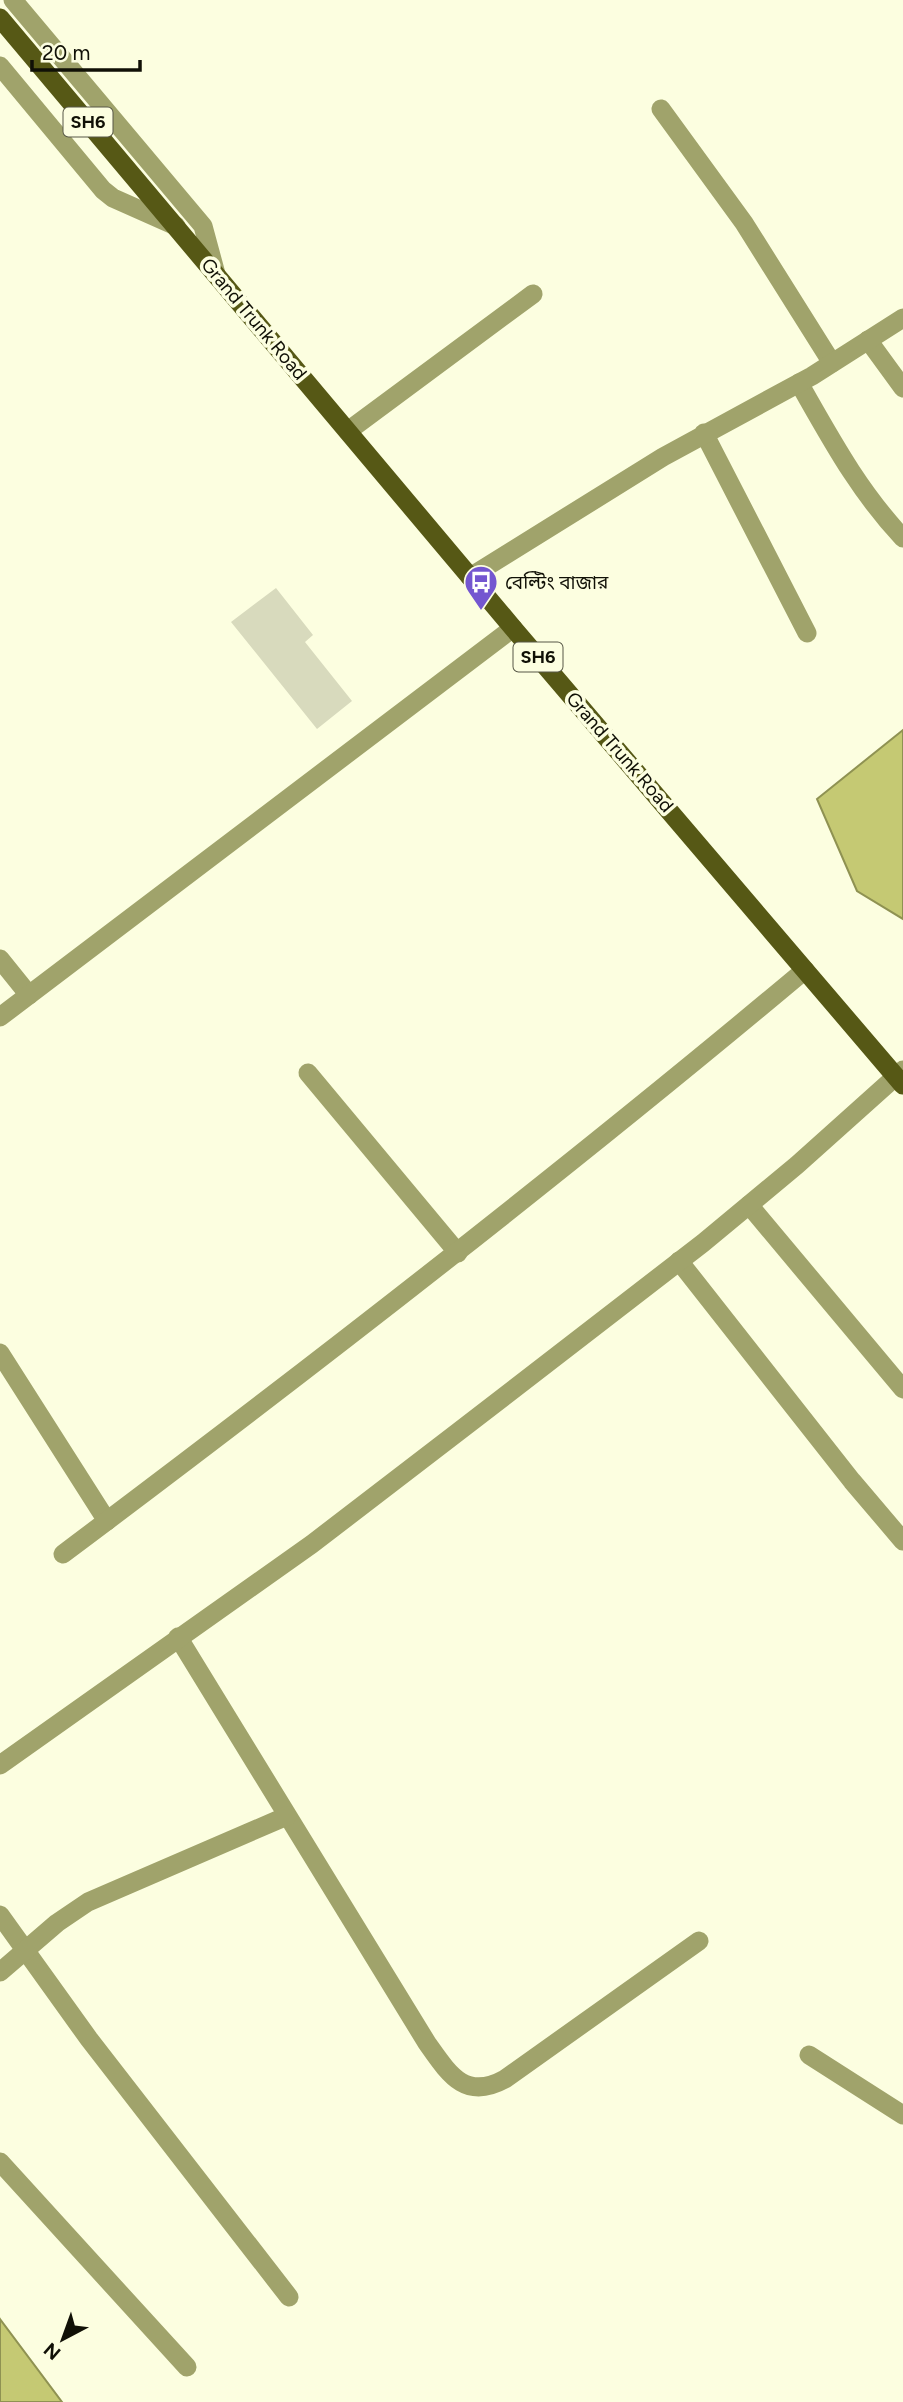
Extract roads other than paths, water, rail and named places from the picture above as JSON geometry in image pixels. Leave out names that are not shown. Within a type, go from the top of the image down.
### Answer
[{"type":"main road","name":"SH6","points":[[0,18],[176,226]]},
{"type":"main road","name":"Grand Trunk Road","points":[[176,226],[470,578],[805,970],[901,1077]]},
{"type":"street","points":[[13,0],[203,226],[216,274]]},
{"type":"street","points":[[0,66],[103,190],[113,198],[176,226]]},
{"type":"street","points":[[661,109],[744,223],[832,363]]},
{"type":"street","points":[[348,431],[533,294]]},
{"type":"street","points":[[470,578],[704,433],[799,383],[903,318]]},
{"type":"street","points":[[868,340],[903,388]]},
{"type":"street","points":[[799,383],[868,499],[903,538]]},
{"type":"street","points":[[704,433],[807,634]]},
{"type":"street","points":[[0,1017],[513,628]]},
{"type":"street","points":[[0,959],[29,995]]},
{"type":"street","points":[[63,1554],[458,1253],[655,1096],[805,970]]},
{"type":"street","points":[[308,1073],[458,1253]]},
{"type":"street","points":[[0,1765],[312,1544],[679,1261],[901,1077]]},
{"type":"street","points":[[749,1205],[903,1389]]},
{"type":"street","points":[[679,1261],[852,1481],[903,1541]]},
{"type":"street","points":[[0,1353],[107,1521]]},
{"type":"street","points":[[178,1637],[427,2043],[447,2070],[462,2083],[477,2089],[491,2087],[505,2079],[699,1941]]},
{"type":"street","points":[[0,1972],[57,1923],[88,1902],[288,1816]]},
{"type":"street","points":[[0,1915],[89,2039],[289,2297]]},
{"type":"street","points":[[809,2055],[903,2115]]},
{"type":"street","points":[[0,2162],[187,2367]]},
{"type":"place","name":"বেল্টিং বাজার","points":[[481,612]]}]
